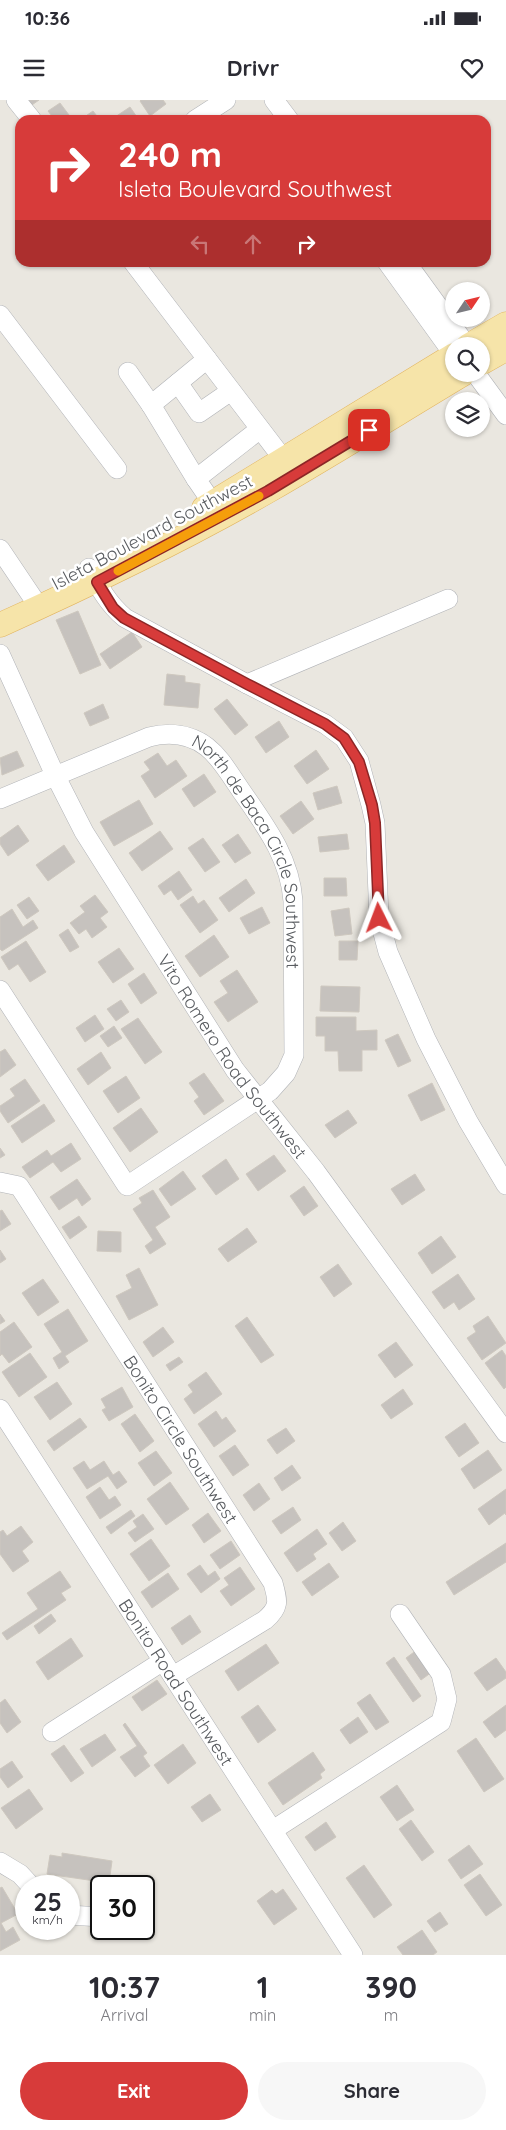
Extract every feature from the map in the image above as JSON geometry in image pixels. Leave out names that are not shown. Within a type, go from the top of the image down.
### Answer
[{"type":"main road","points":[[484,337],[506,324]]},
{"type":"main road","points":[[490,358],[506,349]]},
{"type":"main road","name":"Isleta Boulevard Southwest","points":[[217,510],[284,460],[445,361]]},
{"type":"main road","name":"Isleta Boulevard Southwest","points":[[0,625],[36,601],[93,575],[217,510],[268,491],[450,382]]},
{"type":"main road","name":"Isleta Boulevard Southwest","points":[[0,609],[36,601]]},
{"type":"street","points":[[16,100],[28,115]]},
{"type":"street","points":[[203,115],[226,100]]},
{"type":"street","points":[[274,100],[285,115]]},
{"type":"street","points":[[137,267],[284,460]]},
{"type":"street","points":[[392,267],[445,342]]},
{"type":"street","points":[[410,267],[461,337]]},
{"type":"street","points":[[0,315],[117,469]]},
{"type":"street","points":[[151,405],[207,360]]},
{"type":"street","points":[[128,372],[217,510]]},
{"type":"street","points":[[482,382],[506,415]]},
{"type":"street","points":[[178,383],[199,413],[231,391]]},
{"type":"street","points":[[196,479],[260,429]]},
{"type":"street","points":[[0,549],[36,601]]},
{"type":"street","points":[[93,575],[113,608],[124,618],[325,724],[344,738],[359,762],[375,823],[379,918],[388,952],[426,1039],[468,1121],[506,1185]]},
{"type":"street","points":[[247,684],[448,599]]},
{"type":"street","name":"Vito Romero Road Southwest","points":[[0,654],[55,775],[102,864],[235,1070],[316,1172],[506,1434]]},
{"type":"street","name":"North de Baca Circle Southwest","points":[[0,799],[149,736],[167,734],[188,737],[206,747],[221,762],[272,835],[287,868],[292,888],[294,1055],[279,1083],[258,1100],[127,1186],[0,990]]},
{"type":"street","name":"Bonito Circle Southwest","points":[[0,1182],[19,1186],[273,1583],[278,1598],[275,1611],[265,1620],[168,1668],[52,1732]]},
{"type":"street","name":"Bonito Road Southwest","points":[[0,1408],[353,1955]]},
{"type":"street","points":[[273,1830],[441,1722],[447,1699],[442,1674],[400,1614]]},
{"type":"street","points":[[0,1862],[21,1875]]},
{"type":"building","points":[[24,100],[39,100],[29,107]]},
{"type":"building","points":[[163,100],[166,104],[149,115],[140,101]]},
{"type":"building","points":[[60,103],[69,115],[51,115],[48,111]]},
{"type":"building","points":[[130,107],[136,115],[118,115]]},
{"type":"building","points":[[93,111],[96,115],[87,115]]},
{"type":"building","points":[[78,611],[101,665],[80,674],[56,620]]},
{"type":"building","points":[[132,632],[142,647],[110,669],[100,654]]},
{"type":"building","points":[[167,674],[185,676],[185,682],[200,684],[198,708],[164,705]]},
{"type":"building","points":[[227,699],[248,725],[235,735],[214,709]]},
{"type":"building","points":[[103,704],[109,718],[90,726],[84,713]]},
{"type":"building","points":[[279,721],[289,737],[266,753],[255,737]]},
{"type":"building","points":[[316,750],[329,769],[307,784],[294,766]]},
{"type":"building","points":[[17,751],[24,766],[2,775],[0,758]]},
{"type":"building","points":[[158,753],[167,766],[176,760],[187,776],[155,798],[141,776],[150,770],[144,762]]},
{"type":"building","points":[[204,774],[216,792],[194,807],[182,789]]},
{"type":"building","points":[[337,786],[342,803],[318,810],[313,793]]},
{"type":"building","points":[[139,800],[153,824],[114,846],[100,822]]},
{"type":"building","points":[[301,801],[314,819],[293,834],[280,816]]},
{"type":"building","points":[[18,825],[29,841],[8,856],[0,844],[0,838]]},
{"type":"building","points":[[160,831],[173,849],[142,871],[129,853]]},
{"type":"building","points":[[238,834],[251,853],[235,863],[222,845]]},
{"type":"building","points":[[347,834],[349,849],[320,852],[318,837]]},
{"type":"building","points":[[203,838],[220,862],[205,872],[188,848]]},
{"type":"building","points":[[64,845],[75,862],[48,881],[36,865]]},
{"type":"building","points":[[179,871],[192,890],[178,900],[171,890],[164,895],[158,886]]},
{"type":"building","points":[[324,878],[346,878],[347,896],[324,896]]},
{"type":"building","points":[[246,879],[255,893],[229,912],[219,898]]},
{"type":"building","points":[[95,895],[108,912],[100,918],[107,927],[92,938],[86,929],[79,934],[70,923],[85,912],[80,906]]},
{"type":"building","points":[[193,896],[198,904],[204,900],[218,920],[200,933],[180,905]]},
{"type":"building","points":[[29,897],[39,911],[27,919],[17,905]]},
{"type":"building","points":[[262,907],[270,923],[249,934],[240,918]]},
{"type":"building","points":[[349,908],[352,934],[335,936],[331,911]]},
{"type":"building","points":[[12,909],[23,927],[33,920],[38,928],[2,951],[0,949],[0,917]]},
{"type":"building","points":[[68,929],[79,947],[70,952],[59,935]]},
{"type":"building","points":[[214,935],[229,957],[200,977],[185,956]]},
{"type":"building","points":[[26,941],[46,972],[30,982],[18,964],[9,970],[1,957]]},
{"type":"building","points":[[339,941],[358,941],[357,960],[339,960]]},
{"type":"building","points":[[119,948],[134,969],[113,983],[98,962]]},
{"type":"building","points":[[237,970],[258,1002],[228,1022],[214,1002],[228,993],[220,981]]},
{"type":"building","points":[[144,973],[157,993],[141,1004],[128,984]]},
{"type":"building","points":[[321,986],[360,987],[359,1012],[320,1011]]},
{"type":"building","points":[[121,1000],[129,1012],[116,1021],[107,1009]]},
{"type":"building","points":[[95,1015],[104,1029],[85,1042],[76,1028]]},
{"type":"building","points":[[316,1017],[356,1017],[356,1031],[377,1030],[377,1050],[362,1050],[362,1071],[339,1071],[338,1051],[325,1051],[325,1036],[316,1036]]},
{"type":"building","points":[[138,1018],[162,1052],[145,1064],[121,1029]]},
{"type":"building","points":[[114,1026],[122,1038],[108,1047],[100,1036]]},
{"type":"building","points":[[398,1034],[411,1061],[398,1067],[385,1040]]},
{"type":"building","points":[[5,1049],[16,1065],[0,1077],[0,1052]]},
{"type":"building","points":[[101,1052],[111,1068],[88,1085],[77,1069]]},
{"type":"building","points":[[204,1073],[224,1101],[204,1115],[194,1101],[199,1097],[189,1083]]},
{"type":"building","points":[[126,1076],[140,1098],[118,1113],[103,1091]]},
{"type":"building","points":[[25,1079],[40,1101],[8,1123],[0,1111],[0,1106],[15,1096],[10,1089]]},
{"type":"building","points":[[432,1083],[445,1110],[421,1121],[408,1095]]},
{"type":"building","points":[[44,1104],[55,1121],[22,1143],[11,1126]]},
{"type":"building","points":[[141,1108],[158,1132],[130,1152],[113,1128]]},
{"type":"building","points":[[348,1110],[357,1123],[335,1138],[325,1125]]},
{"type":"building","points":[[71,1143],[81,1159],[61,1172],[53,1162],[30,1178],[22,1167],[47,1150],[51,1156]]},
{"type":"building","points":[[0,1148],[5,1155],[0,1158]]},
{"type":"building","points":[[274,1155],[286,1171],[258,1191],[246,1174]]},
{"type":"building","points":[[226,1159],[239,1179],[216,1195],[202,1176]]},
{"type":"building","points":[[183,1171],[196,1189],[171,1206],[159,1189]]},
{"type":"building","points":[[415,1174],[425,1190],[402,1205],[391,1189]]},
{"type":"building","points":[[77,1179],[91,1199],[82,1206],[77,1198],[59,1210],[50,1197]]},
{"type":"building","points":[[304,1186],[318,1206],[304,1216],[290,1196]]},
{"type":"building","points":[[153,1190],[170,1217],[155,1227],[166,1244],[150,1254],[145,1246],[153,1240],[133,1209],[142,1203],[139,1198]]},
{"type":"building","points":[[2,1210],[11,1224],[0,1231],[0,1211]]},
{"type":"building","points":[[79,1216],[87,1227],[70,1239],[62,1227]]},
{"type":"building","points":[[247,1228],[257,1242],[228,1262],[218,1249]]},
{"type":"building","points":[[98,1231],[121,1232],[121,1252],[97,1251]]},
{"type":"building","points":[[441,1236],[456,1257],[432,1274],[418,1253]]},
{"type":"building","points":[[0,1250],[6,1259],[0,1263]]},
{"type":"building","points":[[338,1264],[352,1284],[334,1297],[320,1277]]},
{"type":"building","points":[[139,1268],[158,1305],[129,1320],[116,1296],[132,1288],[126,1275]]},
{"type":"building","points":[[458,1274],[475,1299],[459,1310],[454,1302],[444,1309],[432,1292]]},
{"type":"building","points":[[43,1279],[59,1302],[38,1316],[22,1293]]},
{"type":"building","points":[[68,1309],[88,1341],[65,1356],[69,1362],[59,1369],[53,1358],[62,1352],[44,1324]]},
{"type":"building","points":[[0,1314],[5,1321],[0,1324]]},
{"type":"building","points":[[488,1316],[506,1343],[482,1360],[467,1338],[476,1332],[473,1326]]},
{"type":"building","points":[[247,1317],[274,1355],[261,1363],[235,1326]]},
{"type":"building","points":[[14,1322],[32,1347],[9,1363],[2,1354],[0,1356],[0,1332]]},
{"type":"building","points":[[163,1327],[174,1342],[153,1357],[143,1342]]},
{"type":"building","points":[[396,1342],[413,1365],[395,1378],[378,1355]]},
{"type":"building","points":[[502,1350],[506,1356],[506,1387],[504,1389],[485,1363]]},
{"type":"building","points":[[30,1353],[47,1377],[19,1397],[2,1372]]},
{"type":"building","points":[[179,1357],[183,1362],[170,1371],[166,1365]]},
{"type":"building","points":[[206,1372],[222,1394],[194,1414],[184,1399],[193,1392],[188,1385]]},
{"type":"building","points":[[57,1382],[72,1404],[50,1420],[34,1397]]},
{"type":"building","points":[[122,1387],[133,1407],[109,1421],[102,1410],[106,1408],[101,1399]]},
{"type":"building","points":[[403,1389],[413,1404],[391,1419],[381,1405]]},
{"type":"building","points":[[216,1411],[222,1420],[226,1417],[236,1431],[214,1447],[198,1424]]},
{"type":"building","points":[[135,1414],[154,1441],[140,1452],[121,1424]]},
{"type":"building","points":[[80,1418],[87,1427],[54,1451],[47,1441]]},
{"type":"building","points":[[465,1423],[479,1443],[459,1457],[445,1437]]},
{"type":"building","points":[[286,1428],[295,1441],[277,1454],[267,1440]]},
{"type":"building","points":[[235,1445],[249,1465],[233,1476],[219,1456]]},
{"type":"building","points":[[488,1450],[502,1470],[474,1489],[461,1469]]},
{"type":"building","points":[[156,1451],[172,1473],[154,1486],[138,1463]]},
{"type":"building","points":[[84,1461],[90,1470],[104,1461],[113,1475],[119,1471],[127,1482],[117,1489],[108,1476],[87,1489],[73,1468]]},
{"type":"building","points":[[292,1465],[301,1478],[282,1491],[274,1478]]},
{"type":"building","points":[[170,1482],[189,1509],[166,1525],[147,1499]]},
{"type":"building","points":[[259,1483],[270,1499],[254,1511],[243,1495]]},
{"type":"building","points":[[100,1487],[109,1500],[115,1496],[121,1505],[100,1519],[86,1497]]},
{"type":"building","points":[[506,1489],[506,1515],[505,1513],[489,1525],[478,1509]]},
{"type":"building","points":[[293,1507],[301,1520],[281,1534],[272,1521]]},
{"type":"building","points":[[131,1510],[135,1516],[111,1534],[106,1527]]},
{"type":"building","points":[[208,1513],[221,1531],[204,1543],[192,1525]]},
{"type":"building","points":[[143,1514],[154,1529],[135,1542],[128,1533],[137,1527],[133,1521]]},
{"type":"building","points":[[343,1522],[356,1541],[342,1551],[329,1533]]},
{"type":"building","points":[[21,1526],[33,1542],[22,1551],[29,1561],[13,1572],[0,1554],[0,1532],[3,1530],[7,1536]]},
{"type":"building","points":[[317,1529],[327,1544],[313,1554],[316,1559],[297,1572],[284,1553]]},
{"type":"building","points":[[151,1539],[170,1566],[149,1581],[130,1554]]},
{"type":"building","points":[[231,1541],[240,1555],[220,1569],[210,1555]]},
{"type":"building","points":[[506,1543],[506,1562],[454,1595],[446,1582]]},
{"type":"building","points":[[329,1563],[339,1577],[312,1596],[302,1582]]},
{"type":"building","points":[[200,1565],[208,1576],[215,1571],[220,1579],[201,1593],[187,1574]]},
{"type":"building","points":[[240,1567],[255,1589],[231,1606],[220,1591],[229,1585],[224,1578]]},
{"type":"building","points":[[60,1571],[71,1587],[61,1593],[66,1600],[7,1640],[2,1633],[38,1609],[27,1593]]},
{"type":"building","points":[[168,1573],[179,1589],[152,1608],[141,1592]]},
{"type":"building","points":[[51,1614],[56,1621],[39,1634],[34,1626]]},
{"type":"building","points":[[190,1615],[201,1632],[182,1645],[171,1628]]},
{"type":"building","points":[[71,1638],[83,1656],[48,1680],[36,1662]]},
{"type":"building","points":[[266,1644],[279,1663],[238,1691],[225,1671]]},
{"type":"building","points":[[421,1647],[436,1669],[421,1680],[406,1658]]},
{"type":"building","points":[[394,1657],[421,1696],[413,1702],[386,1663]]},
{"type":"building","points":[[496,1658],[506,1672],[506,1678],[487,1691],[474,1673]]},
{"type":"building","points":[[157,1680],[167,1694],[142,1711],[132,1697]]},
{"type":"building","points":[[370,1694],[389,1722],[376,1730],[357,1703]]},
{"type":"building","points":[[5,1699],[21,1722],[7,1733],[0,1723],[0,1703]]},
{"type":"building","points":[[258,1705],[276,1730],[258,1743],[241,1717]]},
{"type":"building","points":[[506,1705],[506,1730],[495,1738],[483,1722]]},
{"type":"building","points":[[358,1717],[368,1732],[350,1744],[340,1730]]},
{"type":"building","points":[[125,1723],[147,1753],[143,1756],[150,1766],[135,1777],[120,1757],[137,1746],[123,1725]]},
{"type":"building","points":[[105,1734],[116,1750],[92,1767],[80,1749]]},
{"type":"building","points":[[476,1738],[504,1779],[484,1792],[457,1751]]},
{"type":"building","points":[[183,1744],[196,1763],[168,1784],[154,1765]]},
{"type":"building","points":[[64,1745],[84,1773],[71,1782],[51,1754]]},
{"type":"building","points":[[313,1752],[325,1770],[320,1774],[322,1778],[283,1805],[268,1783]]},
{"type":"building","points":[[12,1761],[23,1777],[8,1788],[0,1777],[0,1769]]},
{"type":"building","points":[[397,1785],[414,1810],[397,1821],[380,1797]]},
{"type":"building","points":[[29,1789],[43,1809],[16,1829],[1,1808]]},
{"type":"building","points":[[210,1794],[221,1810],[202,1822],[191,1807]]},
{"type":"building","points":[[411,1820],[434,1852],[422,1861],[399,1829]]},
{"type":"building","points":[[326,1822],[336,1837],[315,1851],[305,1837]]},
{"type":"building","points":[[469,1845],[483,1864],[461,1879],[448,1860]]},
{"type":"building","points":[[62,1853],[112,1861],[110,1875],[90,1875],[90,1880],[80,1879],[80,1875],[47,1874],[50,1855],[62,1857]]},
{"type":"building","points":[[364,1865],[392,1905],[374,1918],[346,1878]]},
{"type":"building","points":[[480,1874],[502,1905],[486,1916],[464,1885]]},
{"type":"building","points":[[2,1887],[15,1909],[15,1916],[1,1923],[6,1932],[13,1927],[15,1940],[20,1940],[0,1951],[0,1888]]},
{"type":"building","points":[[283,1889],[297,1909],[274,1925],[257,1901],[272,1890],[276,1894]]},
{"type":"building","points":[[440,1912],[448,1924],[435,1932],[427,1921]]},
{"type":"building","points":[[422,1930],[437,1952],[433,1955],[403,1955],[397,1947]]},
{"type":"slow traffic","points":[[118,571],[259,496]]},
{"type":"route","points":[[369,430],[209,524],[97,582],[113,608],[124,618],[325,724],[344,738],[359,762],[372,805],[375,823],[379,918]]}]
